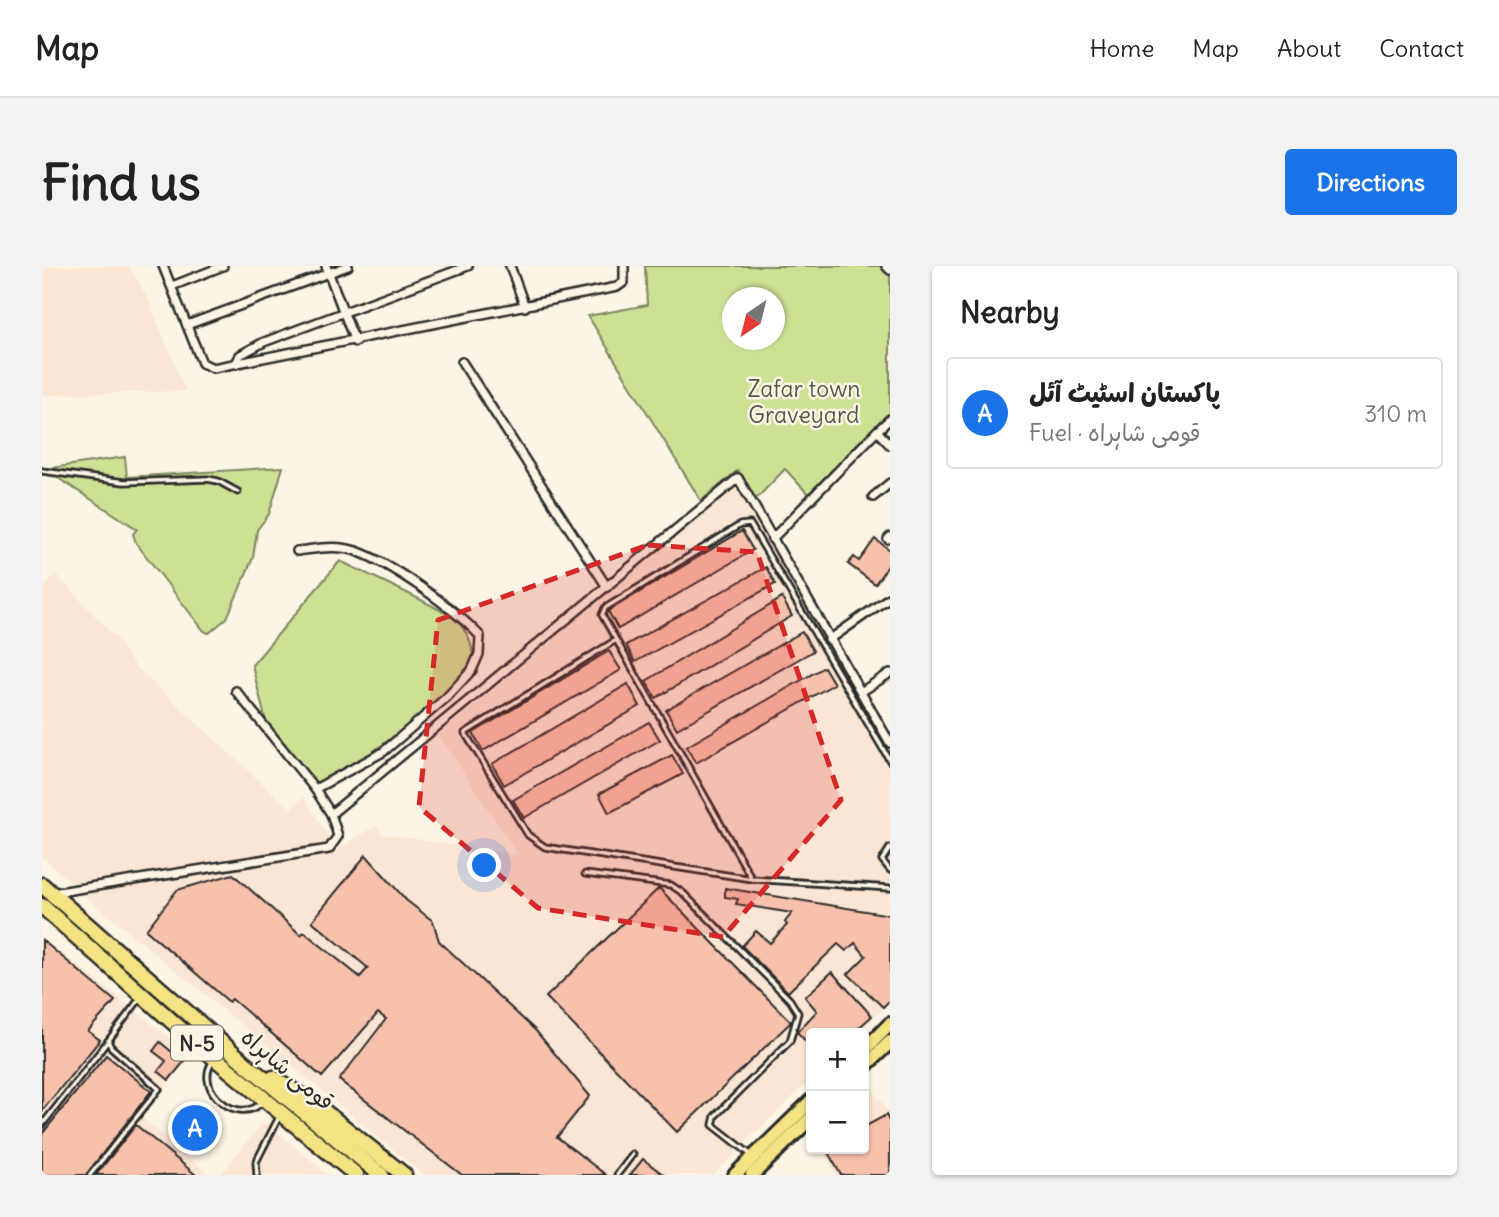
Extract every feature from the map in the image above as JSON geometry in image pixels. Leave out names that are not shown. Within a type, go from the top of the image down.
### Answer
[{"type":"highway","name":"قومی شاہراہ","points":[[47,889],[247,1065],[381,1175]]},
{"type":"highway","name":"قومی شاہراہ","points":[[44,912],[215,1059],[356,1175]]},
{"type":"highway","points":[[247,1065],[283,1083],[316,1105],[404,1175]]},
{"type":"main road","points":[[869,1044],[890,1024]]},
{"type":"main road","points":[[869,1063],[890,1042]]},
{"type":"main road","points":[[756,1166],[806,1107]]},
{"type":"main road","points":[[735,1175],[756,1166],[806,1122]]},
{"type":"street","points":[[163,266],[207,367],[355,342],[617,287],[624,282],[624,266]]},
{"type":"street","points":[[172,286],[223,266]]},
{"type":"street","points":[[187,325],[328,270],[348,266]]},
{"type":"street","points":[[236,364],[240,355],[253,347],[468,266]]},
{"type":"street","points":[[510,266],[525,307]]},
{"type":"street","points":[[886,266],[890,270]]},
{"type":"street","points":[[328,270],[355,342]]},
{"type":"street","points":[[462,362],[607,587]]},
{"type":"street","points":[[772,538],[890,419]]},
{"type":"street","points":[[877,431],[890,444]]},
{"type":"street","points":[[331,814],[738,478],[890,743]]},
{"type":"street","points":[[873,497],[890,483]]},
{"type":"street","points":[[296,551],[331,547],[355,551],[453,611],[480,636],[479,654],[472,670],[447,697],[383,752],[314,789]]},
{"type":"street","points":[[829,640],[890,597]]},
{"type":"street","points":[[861,692],[890,673]]},
{"type":"street","points":[[47,889],[329,849],[338,836],[331,814],[236,691]]},
{"type":"lane","points":[[42,471],[124,482],[208,479],[225,484],[237,492]]},
{"type":"lane","points":[[752,879],[602,615],[605,608],[740,525],[750,524],[890,761]]},
{"type":"lane","points":[[616,640],[466,733],[528,835],[535,842],[545,847],[752,879],[890,887]]},
{"type":"lane","points":[[890,848],[882,860],[890,870]]},
{"type":"lane","points":[[585,874],[658,881],[683,893],[790,1000],[798,1013],[790,1041],[715,1116],[713,1125],[756,1166]]},
{"type":"lane","points":[[42,1125],[142,996]]},
{"type":"lane","points":[[90,1175],[159,1089],[111,1047],[108,1041]]},
{"type":"lane","points":[[215,1059],[209,1067],[209,1083],[215,1097],[227,1107],[242,1111],[258,1107],[264,1099]]},
{"type":"lane","points":[[257,1175],[256,1162],[281,1114]]},
{"type":"lane","points":[[617,1175],[633,1154]]},
{"type":"highlighted area","points":[[648,545],[757,552],[841,800],[723,937],[538,908],[419,807],[438,620]]},
{"type":"shaded area","points":[[42,266],[129,266],[147,297],[186,391],[42,395]]},
{"type":"shaded area","points":[[736,485],[890,750],[890,1002],[863,1028],[806,1028],[806,1084],[740,1148],[737,1145],[734,1148],[737,1152],[713,1175],[424,1175],[80,892],[330,855],[376,825],[382,834],[518,855],[439,735]]},
{"type":"shaded area","points":[[56,574],[116,638],[135,666],[290,809],[304,797],[329,837],[326,844],[72,883],[42,857],[42,589]]},
{"type":"shaded area","points":[[42,938],[192,1055],[141,1117],[210,1175],[42,1175]]},
{"type":"shaded area","points":[[869,1084],[890,1115],[890,1175],[836,1175],[825,1154],[869,1154]]},
{"type":"shaded area","points":[[262,1124],[268,1124],[328,1175],[220,1175]]},
{"type":"green space","name":"Zafar town Graveyard","points":[[645,266],[881,266],[890,276],[890,414],[808,494],[785,469],[755,500],[738,470],[701,501],[588,316],[647,305]]},
{"type":"green space","points":[[125,457],[127,477],[283,467],[269,514],[257,530],[253,558],[227,618],[209,633],[204,631],[136,543],[133,534],[137,529],[44,469]]},
{"type":"green space","points":[[340,561],[451,616],[468,637],[472,660],[461,679],[424,713],[317,791],[269,734],[252,665]]},
{"type":"building","points":[[742,531],[753,550],[618,629],[608,611]]},
{"type":"building","points":[[875,539],[890,550],[890,563],[875,584],[848,564],[854,557],[859,561]]},
{"type":"building","points":[[766,567],[775,584],[635,662],[626,645]]},
{"type":"building","points":[[782,598],[792,616],[656,698],[646,681]]},
{"type":"building","points":[[802,632],[813,651],[677,729],[666,710]]},
{"type":"building","points":[[609,651],[621,670],[483,751],[473,733]]},
{"type":"building","points":[[824,667],[834,684],[696,763],[686,747]]},
{"type":"building","points":[[628,684],[640,706],[504,785],[492,764]]},
{"type":"building","points":[[649,722],[660,740],[524,818],[513,800]]},
{"type":"building","points":[[672,755],[683,774],[609,813],[599,794]]},
{"type":"building","points":[[366,855],[406,900],[433,921],[439,941],[536,1031],[590,1096],[557,1137],[606,1175],[462,1175],[339,1080],[386,1019],[378,1013],[322,1077],[232,999],[229,1002],[146,930],[177,890],[233,874],[301,935],[304,932],[360,977],[368,968],[312,921]]},
{"type":"building","points":[[659,888],[791,1022],[677,1132],[546,997]]},
{"type":"building","points":[[725,888],[890,915],[890,1000],[883,1007],[848,974],[866,956],[855,943],[846,951],[838,944],[788,992],[742,946],[756,931],[770,943],[787,925],[785,922],[792,913],[736,904],[738,899],[725,897]]},
{"type":"building","points":[[42,940],[115,1001],[88,1031],[100,1040],[42,1111]]},
{"type":"building","points":[[832,972],[872,1016],[859,1028],[806,1028],[806,1042],[797,1032],[817,1011],[805,997]]},
{"type":"building","points":[[160,1042],[184,1062],[169,1080],[158,1071],[166,1061],[153,1051]]},
{"type":"building","points":[[106,1055],[151,1091],[86,1175],[42,1175],[42,1134]]},
{"type":"building","points":[[886,1115],[890,1123],[890,1175],[841,1175],[829,1154],[869,1154],[869,1124]]},
{"type":"building","points":[[136,1125],[196,1175],[96,1175]]},
{"type":"building","points":[[643,1159],[664,1175],[630,1175]]},
{"type":"place","name":"پاکستان اسٹیٹ آئل","points":[[195,1128]]}]
